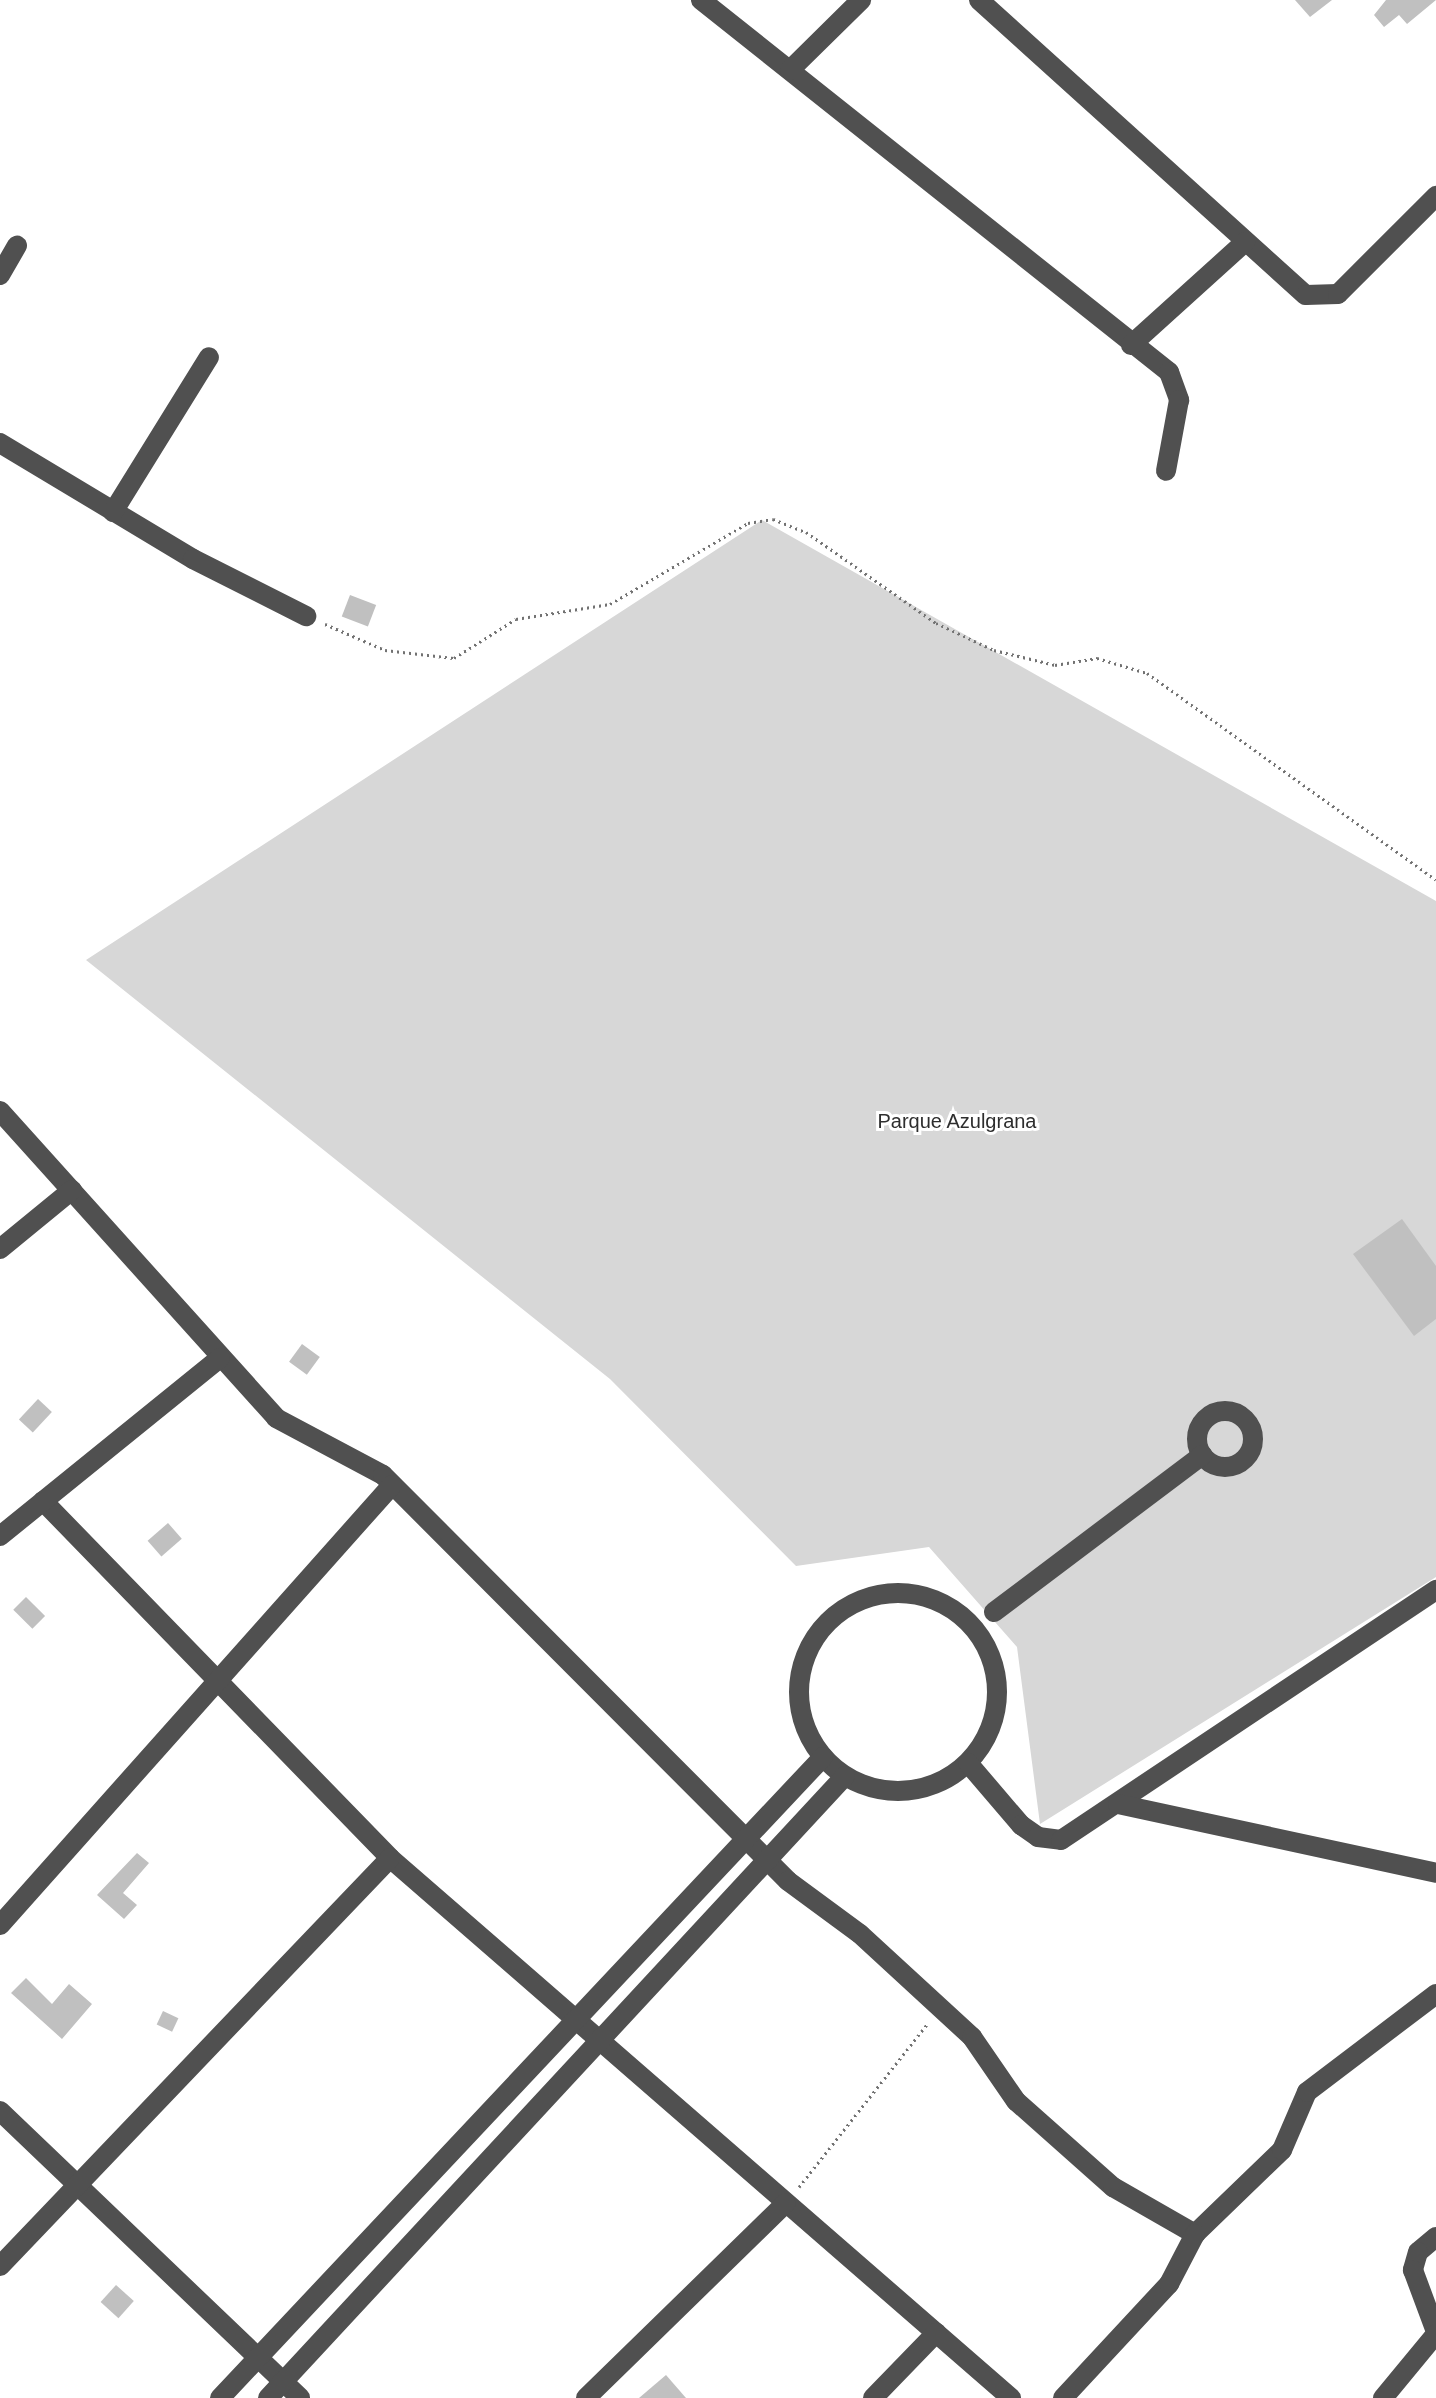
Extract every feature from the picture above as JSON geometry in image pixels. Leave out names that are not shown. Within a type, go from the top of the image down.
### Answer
[{"type":"street","points":[[701,0],[1179,385],[1166,471]]},
{"type":"street","points":[[790,70],[861,0]]},
{"type":"street","points":[[979,0],[1306,295],[1328,299],[1436,196]]},
{"type":"street","points":[[1131,345],[1245,242]]},
{"type":"street","points":[[0,275],[17,246]]},
{"type":"street","points":[[113,512],[209,357]]},
{"type":"street","points":[[0,443],[113,512],[306,616]]},
{"type":"street","points":[[0,1111],[276,1418],[343,1450],[392,1485],[771,1863],[940,2008],[1038,2120],[1113,2187],[1195,2234]]},
{"type":"street","points":[[0,1249],[72,1190]]},
{"type":"street","points":[[0,1536],[220,1358]]},
{"type":"street","points":[[984,1619],[1202,1455]]},
{"type":"street","points":[[0,1925],[392,1485]]},
{"type":"street","points":[[43,1501],[221,1676],[390,1858],[572,2023],[1011,2398]]},
{"type":"street","points":[[968,1763],[1038,1837],[1061,1840],[1436,1590]]},
{"type":"street","points":[[889,1592],[950,1606],[984,1619],[996,1671],[997,1704],[988,1736],[968,1763],[941,1782],[909,1791],[876,1789],[845,1776],[823,1757],[798,1701],[806,1655],[832,1617],[889,1592]]},
{"type":"street","points":[[220,2398],[823,1757]]},
{"type":"street","points":[[268,2398],[771,1863],[845,1776]]},
{"type":"street","points":[[1118,1804],[1436,1873]]},
{"type":"street","points":[[0,2266],[82,2187],[390,1858]]},
{"type":"street","points":[[1063,2398],[1169,2284],[1195,2234],[1282,2150],[1307,2092],[1436,1994]]},
{"type":"street","points":[[0,2111],[300,2398]]},
{"type":"street","points":[[586,2398],[786,2203]]},
{"type":"street","points":[[1383,2398],[1436,2333],[1413,2270],[1418,2252],[1436,2237]]},
{"type":"street","points":[[873,2398],[936,2333]]},
{"type":"path","points":[[306,616],[385,650],[454,658],[516,619],[610,604],[748,523],[773,519],[806,532],[936,623],[994,650],[1055,665],[1097,658],[1147,673],[1436,880]]},
{"type":"path","points":[[786,2203],[940,2008]]},
{"type":"green space","name":"Parque Azulgrana","points":[[762,520],[1436,901],[1436,1577],[1040,1824],[1017,1647],[929,1547],[796,1566],[610,1379],[86,960]]},
{"type":"building","points":[[1295,0],[1332,0],[1310,17]]},
{"type":"building","points":[[1386,0],[1436,0],[1407,24],[1399,15],[1384,27],[1374,15]]},
{"type":"building","points":[[350,595],[376,605],[368,627],[342,616]]},
{"type":"building","points":[[1402,1219],[1436,1266],[1436,1319],[1414,1336],[1353,1254]]},
{"type":"building","points":[[302,1344],[320,1357],[307,1375],[289,1362]]},
{"type":"building","points":[[38,1399],[52,1412],[33,1432],[19,1419]]},
{"type":"building","points":[[168,1523],[182,1539],[161,1557],[148,1541]]},
{"type":"building","points":[[26,1597],[45,1616],[32,1629],[13,1610]]},
{"type":"building","points":[[137,1853],[149,1863],[123,1893],[137,1905],[124,1919],[97,1895]]},
{"type":"building","points":[[26,1978],[52,2004],[69,1984],[92,2004],[62,2039],[11,1993]]},
{"type":"building","points":[[163,2011],[178,2018],[172,2032],[157,2025]]},
{"type":"building","points":[[116,2285],[134,2301],[118,2318],[101,2302]]},
{"type":"building","points":[[666,2375],[686,2398],[639,2398]]}]
